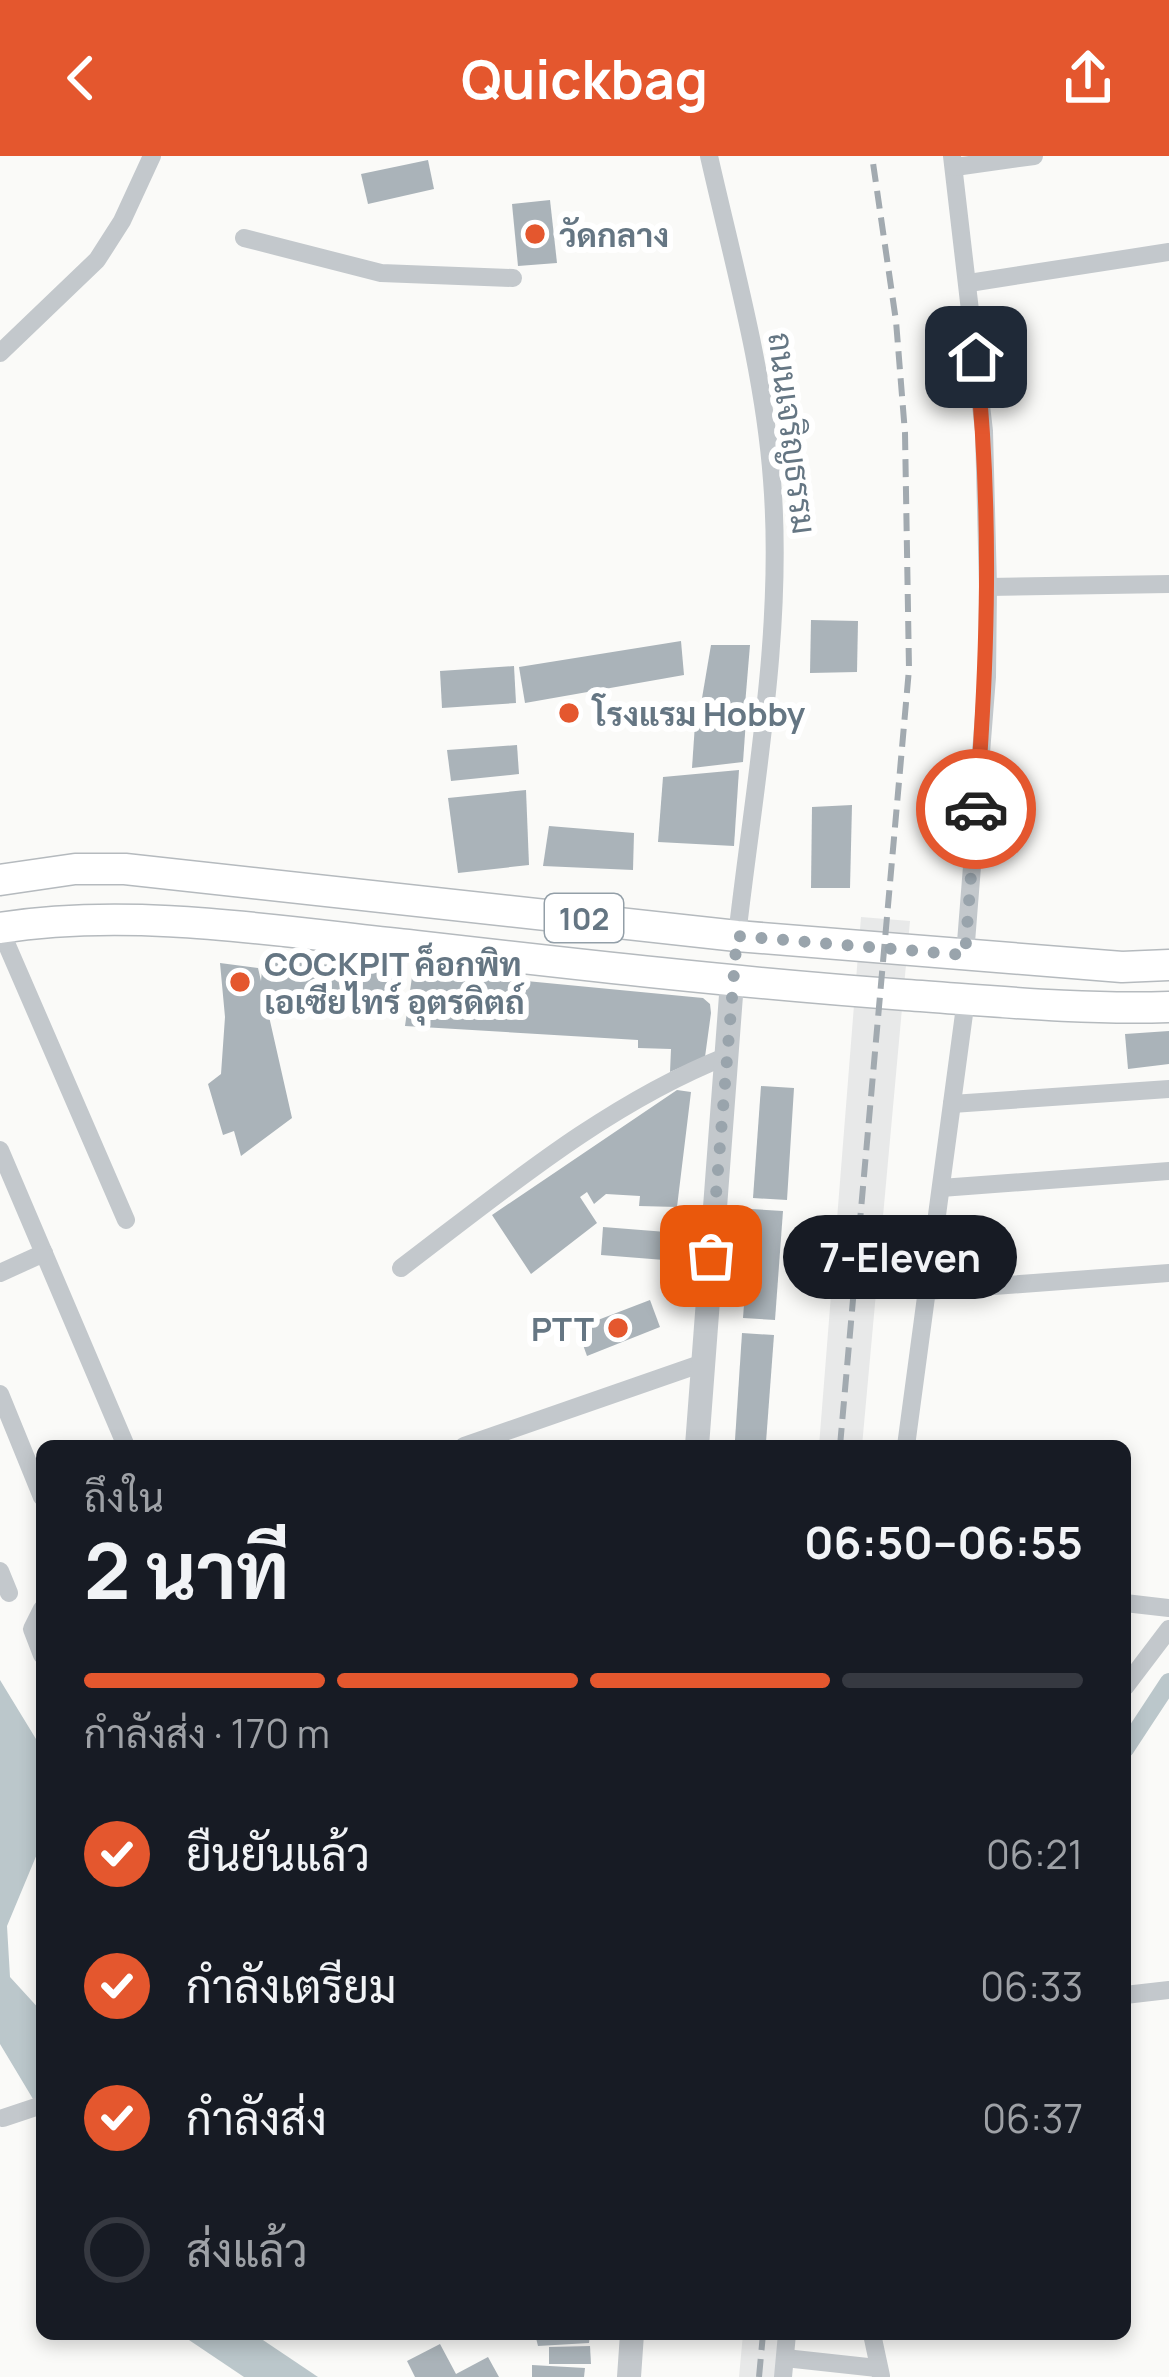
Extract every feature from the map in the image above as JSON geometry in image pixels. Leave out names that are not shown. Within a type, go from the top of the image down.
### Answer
[{"type":"main road","name":"102","points":[[0,880],[109,869],[737,936],[1122,967],[1169,965]]},
{"type":"main road","points":[[270,930],[276,884]]},
{"type":"main road","name":"102","points":[[0,929],[76,920],[270,930],[733,982],[1169,1007]]},
{"type":"main road","points":[[733,982],[737,936]]},
{"type":"main road","points":[[951,998],[952,954]]},
{"type":"street","points":[[0,352],[97,260],[122,221],[152,156]]},
{"type":"street","name":"ถนนเจริญธรรม","points":[[709,156],[763,405],[774,533],[772,616],[737,936]]},
{"type":"street","points":[[952,954],[987,677],[988,587],[984,430],[954,162],[1034,156]]},
{"type":"street","points":[[244,238],[381,273],[513,278]]},
{"type":"street","points":[[969,284],[1169,252]]},
{"type":"street","points":[[988,587],[1169,584]]},
{"type":"street","points":[[0,929],[127,1220]]},
{"type":"street","points":[[697,1440],[733,982]]},
{"type":"street","points":[[907,1440],[952,1104],[951,998]]},
{"type":"street","points":[[400,1268],[634,1100],[676,1076],[727,1056]]},
{"type":"street","points":[[952,1104],[1169,1089]]},
{"type":"street","points":[[0,1150],[123,1440]]},
{"type":"street","points":[[941,1188],[1169,1171]]},
{"type":"street","points":[[0,1273],[44,1253]]},
{"type":"street","points":[[927,1291],[1169,1273]]},
{"type":"street","points":[[481,1440],[703,1363]]},
{"type":"street","points":[[0,1394],[36,1482]]},
{"type":"street","points":[[0,1571],[9,1592]]},
{"type":"street","points":[[1131,1604],[1169,1608]]},
{"type":"street","points":[[1131,1679],[1169,1628]]},
{"type":"street","points":[[1131,1994],[1169,1990]]},
{"type":"street","points":[[3,2117],[36,2106]]},
{"type":"street","points":[[629,2377],[632,2340]]},
{"type":"street","points":[[784,2367],[879,2372],[873,2340]]},
{"type":"shaded area","points":[[861,917],[910,921],[863,1440],[819,1440]]},
{"type":"shaded area","points":[[0,1680],[36,1739],[36,1856],[7,1926],[10,1977],[36,2005],[36,2104],[0,2044]]},
{"type":"shaded area","points":[[189,2340],[263,2340],[318,2377],[244,2377]]},
{"type":"shaded area","points":[[742,2340],[784,2340],[781,2377],[739,2377]]},
{"type":"building","points":[[428,160],[434,189],[368,204],[361,174]]},
{"type":"building","name":"วัดกลาง","points":[[550,200],[557,263],[518,266],[512,204]]},
{"type":"building","points":[[811,620],[858,621],[857,672],[810,673]]},
{"type":"building","points":[[681,641],[684,675],[525,703],[519,667]]},
{"type":"building","points":[[711,645],[750,645],[745,705],[701,704]]},
{"type":"building","points":[[514,666],[516,703],[442,708],[440,671]]},
{"type":"building","points":[[746,720],[743,762],[692,768],[695,724]]},
{"type":"building","points":[[517,745],[519,774],[451,781],[447,750]]},
{"type":"building","points":[[739,770],[734,846],[658,842],[663,777]]},
{"type":"building","points":[[526,790],[529,865],[458,873],[448,798]]},
{"type":"building","points":[[852,805],[850,888],[811,888],[812,807]]},
{"type":"building","points":[[549,826],[634,833],[633,870],[543,866]]},
{"type":"building","points":[[263,958],[399,972],[393,1017],[268,1012],[292,1118],[241,1156],[234,1131],[223,1135],[208,1084],[221,1074],[225,1017],[220,963],[258,968],[261,981]]},
{"type":"building","points":[[413,970],[703,998],[711,1013],[705,1057],[670,1072],[671,1049],[638,1048],[638,1040],[405,1026]]},
{"type":"building","points":[[1169,1031],[1169,1064],[1128,1069],[1125,1034]]},
{"type":"building","points":[[761,1086],[794,1088],[787,1200],[753,1198]]},
{"type":"building","points":[[677,1090],[691,1092],[677,1207],[639,1206],[640,1196],[606,1194],[594,1204],[587,1192],[580,1197],[597,1223],[531,1274],[492,1215]]},
{"type":"building","points":[[751,1209],[783,1211],[775,1320],[743,1318]]},
{"type":"building","points":[[603,1227],[679,1233],[677,1261],[601,1255]]},
{"type":"building","name":"PTT","points":[[650,1300],[660,1327],[587,1356],[577,1328]]},
{"type":"building","points":[[742,1333],[774,1335],[766,1440],[735,1440]]},
{"type":"building","points":[[536,2340],[589,2340],[589,2343],[538,2346]]},
{"type":"building","points":[[440,2344],[456,2374],[488,2357],[499,2377],[415,2377],[407,2361]]},
{"type":"building","points":[[590,2346],[591,2364],[549,2364],[549,2347]]},
{"type":"building","points":[[532,2365],[585,2368],[584,2377],[532,2377]]},
{"type":"waterway","points":[[1131,1740],[1169,1682]]},
{"type":"railway","points":[[841,1440],[909,669],[905,433],[896,321],[872,156]]},
{"type":"railway","points":[[759,2377],[762,2340]]},
{"type":"way so far","points":[[711,1256],[737,936],[965,955],[976,809]]},
{"type":"place","name":"วัดกลาง","points":[[535,234]]},
{"type":"place","name":"โรงแรม Hobby","points":[[569,713]]},
{"type":"place","name":"COCKPIT ค็อกพิท เอเซียไทร์ อุตรดิตถ์","points":[[240,982]]},
{"type":"place","name":"7-Eleven","points":[[711,1256]]},
{"type":"place","name":"PTT","points":[[618,1328]]},
{"type":"route","points":[[976,357],[984,430],[988,587],[987,677],[976,809]]}]
